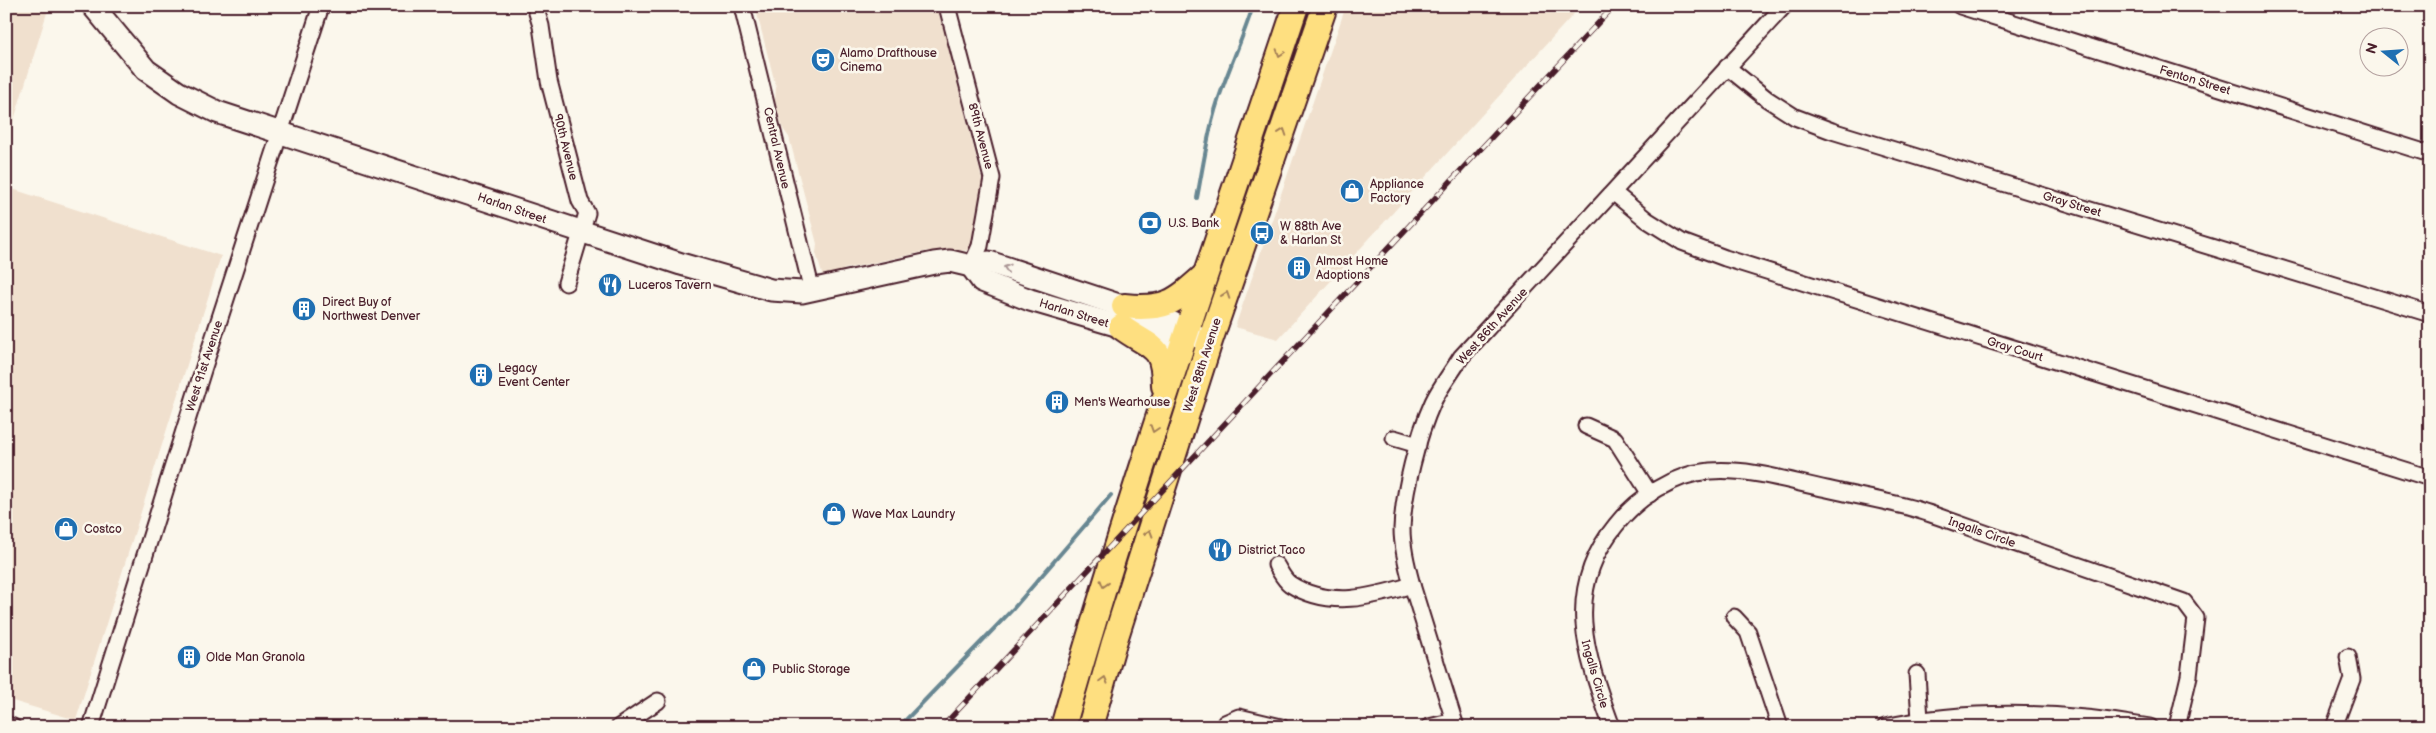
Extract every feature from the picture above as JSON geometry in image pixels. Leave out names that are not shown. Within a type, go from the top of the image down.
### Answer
[{"type":"main road","name":"West 88th Avenue","points":[[1063,727],[1102,589],[1164,396],[1296,6]]},
{"type":"main road","name":"West 88th Avenue","points":[[1090,727],[1113,646],[1210,341],[1325,6]]},
{"type":"main road","points":[[1116,311],[1149,309],[1174,302],[1206,275]]},
{"type":"main road","points":[[1116,311],[1155,347],[1164,367],[1164,396]]},
{"type":"street","name":"Harlan Street","points":[[93,6],[146,70],[179,92],[217,112],[582,232],[771,290],[812,291],[934,263],[950,261],[971,266],[989,262],[1116,311]]},
{"type":"street","name":"West 91st Avenue","points":[[91,727],[279,132],[321,6]]},
{"type":"street","name":"Central Avenue","points":[[742,6],[812,291]]},
{"type":"street","name":"89th Avenue","points":[[947,6],[992,178],[980,246],[971,266]]},
{"type":"street","name":"West 86th Avenue","points":[[1455,724],[1406,564],[1402,522],[1406,493],[1418,445],[1433,402],[1461,357],[1614,193],[1784,6]]},
{"type":"street","name":"Fenton Street","points":[[1960,6],[2430,154]]},
{"type":"street","name":"90th Avenue","points":[[536,7],[548,81],[580,201],[587,213],[566,284]]},
{"type":"street","name":"Gray Street","points":[[1727,67],[1767,99],[1794,117],[1832,131],[2430,314]]},
{"type":"street","name":"Gray Court","points":[[1614,193],[1647,220],[1682,242],[1725,258],[2430,478]]},
{"type":"street","name":"Harlan Street","points":[[971,266],[982,281],[1009,292],[1173,323],[1185,333],[1210,341]]},
{"type":"street","points":[[1009,292],[1034,286],[1116,311]]},
{"type":"street","points":[[1586,426],[1615,438],[1650,494]]},
{"type":"street","points":[[1394,438],[1418,445]]},
{"type":"street","name":"Ingalls Circle","points":[[1612,727],[1586,652],[1583,617],[1586,588],[1594,562],[1607,536],[1628,511],[1650,494],[1671,482],[1708,471],[1755,473],[1914,509],[2184,602],[2196,618],[2189,676],[2177,727]]},
{"type":"street","points":[[1276,565],[1289,583],[1308,592],[1335,599],[1365,598],[1412,586]]},
{"type":"street","points":[[1734,617],[1748,632],[1780,727]]},
{"type":"street","points":[[2334,727],[2352,680],[2348,657]]},
{"type":"street","points":[[1917,674],[1920,719]]},
{"type":"street","points":[[619,727],[658,701]]},
{"type":"street","points":[[1885,727],[1920,719],[1985,715],[2049,721],[2093,718],[2150,727]]},
{"type":"street","points":[[1225,723],[1239,717],[1281,727]]},
{"type":"street","points":[[6,724],[13,727]]},
{"type":"street","points":[[1429,727],[1455,724]]},
{"type":"shaded area","points":[[6,6],[49,6],[6,146]]},
{"type":"shaded area","points":[[755,6],[937,6],[944,31],[949,39],[958,74],[957,82],[983,183],[976,213],[978,223],[970,250],[934,253],[928,251],[844,269],[839,275],[822,274],[816,253],[817,244],[789,137],[783,129],[775,101],[776,87]]},
{"type":"shaded area","points":[[1346,6],[1581,6],[1278,339],[1235,327]]},
{"type":"shaded area","points":[[6,187],[221,256],[76,720],[6,699]]},
{"type":"waterway","points":[[1197,198],[1217,102],[1253,6]]},
{"type":"waterway","points":[[899,727],[1013,609],[1111,495]]},
{"type":"railway","points":[[942,727],[1614,6]]},
{"type":"place","name":"Alamo Drafthouse Cinema","points":[[823,60]]},
{"type":"place","name":"Appliance Factory","points":[[1352,191]]},
{"type":"place","name":"U.S. Bank","points":[[1150,223]]},
{"type":"place","name":"W 88th Ave & Harlan St","points":[[1262,233]]},
{"type":"place","name":"Almost Home Adoptions","points":[[1299,268]]},
{"type":"place","name":"Luceros Tavern","points":[[610,285]]},
{"type":"place","name":"Direct Buy of Northwest Denver","points":[[304,309]]},
{"type":"place","name":"Legacy Event Center","points":[[481,375]]},
{"type":"place","name":"Men's Wearhouse","points":[[1057,402]]},
{"type":"place","name":"Wave Max Laundry","points":[[834,514]]},
{"type":"place","name":"Costco","points":[[66,529]]},
{"type":"place","name":"District Taco","points":[[1220,550]]},
{"type":"place","name":"Olde Man Granola","points":[[189,657]]},
{"type":"place","name":"Public Storage","points":[[754,669]]}]
